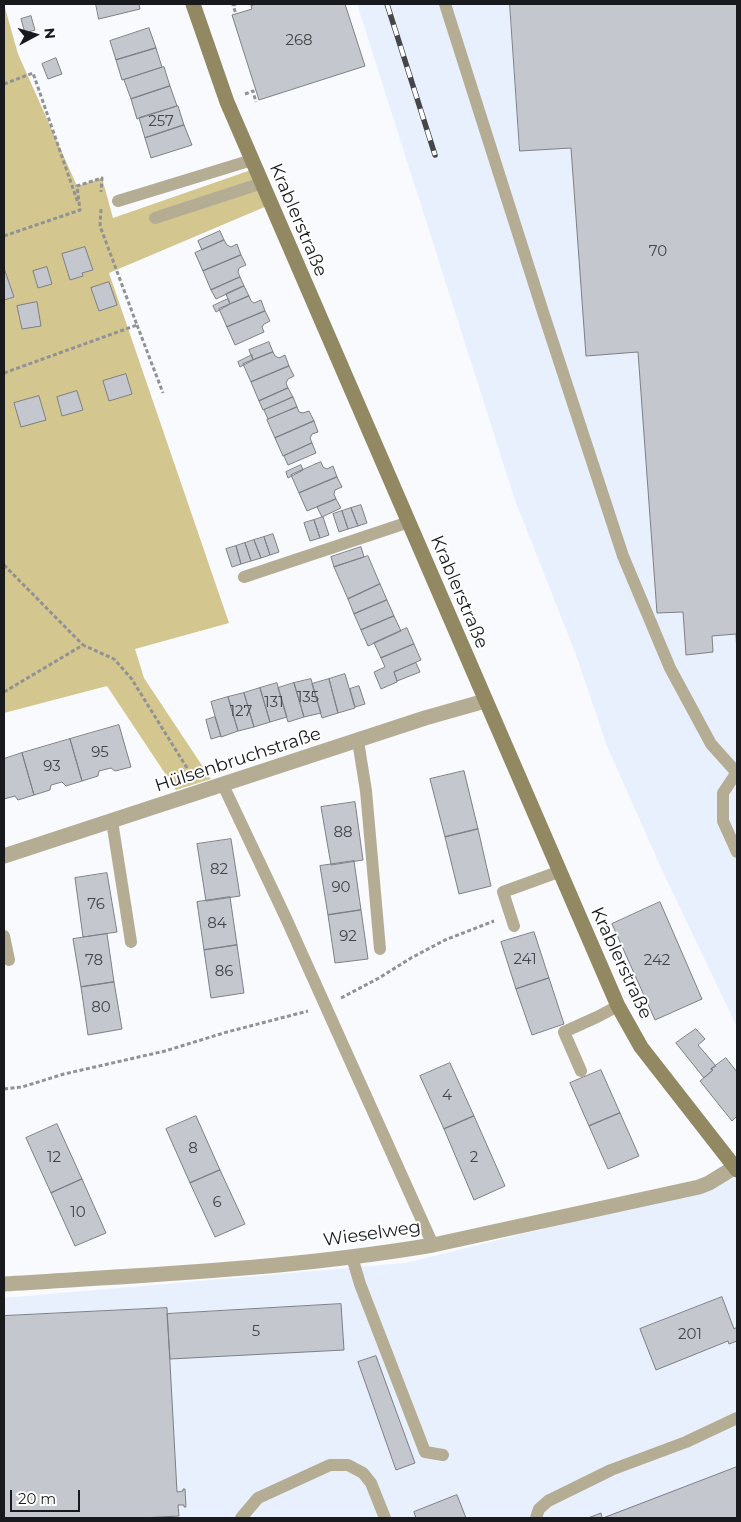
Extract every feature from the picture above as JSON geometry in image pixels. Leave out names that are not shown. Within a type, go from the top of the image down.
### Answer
[{"type":"street","name":"Krablerstraße","points":[[193,4],[227,102],[558,872],[618,1006],[641,1047],[736,1168]]},
{"type":"street","name":"Hülsenbruchstraße","points":[[4,856],[485,701]]},
{"type":"street","name":"Wieselweg","points":[[4,1284],[278,1266],[352,1258],[433,1245],[699,1187],[736,1168]]},
{"type":"lane","points":[[445,4],[623,556],[670,668],[712,744],[737,772],[723,792],[723,822],[737,852]]},
{"type":"lane","points":[[118,201],[252,160]]},
{"type":"lane","points":[[155,218],[262,183]]},
{"type":"lane","points":[[244,577],[408,522]]},
{"type":"lane","points":[[358,741],[366,791],[380,949]]},
{"type":"lane","points":[[223,785],[285,916],[433,1245]]},
{"type":"lane","points":[[112,820],[131,942]]},
{"type":"lane","points":[[512,921],[503,892],[558,872]]},
{"type":"lane","points":[[4,936],[9,960]]},
{"type":"lane","points":[[580,1071],[564,1032],[598,1018],[618,1006]]},
{"type":"lane","points":[[352,1258],[360,1284],[425,1452],[443,1455]]},
{"type":"lane","points":[[536,1518],[539,1509],[548,1501],[611,1470],[686,1442],[737,1418]]},
{"type":"lane","points":[[241,1518],[258,1498],[330,1466],[348,1465],[363,1473],[371,1483],[385,1518]]},
{"type":"path","points":[[236,4],[233,5],[236,14]]},
{"type":"path","points":[[4,84],[33,73],[80,210]]},
{"type":"path","points":[[245,94],[253,91],[256,102]]},
{"type":"path","points":[[80,210],[77,186],[102,178],[101,197]]},
{"type":"path","points":[[101,207],[100,226],[164,393]]},
{"type":"path","points":[[4,236],[80,210]]},
{"type":"path","points":[[4,372],[137,325]]},
{"type":"path","points":[[4,565],[84,645],[114,659],[131,678],[201,792]]},
{"type":"path","points":[[4,692],[84,645]]},
{"type":"path","points":[[4,1089],[22,1087],[64,1074],[165,1051],[227,1032],[326,1008],[354,990],[445,940],[512,921]]},
{"type":"shaded area","points":[[4,4],[18,54],[77,186],[102,178],[113,218],[251,170],[267,206],[109,273],[229,623],[135,649],[144,678],[211,779],[176,790],[107,686],[4,713]]},
{"type":"shaded area","points":[[357,4],[737,4],[737,1027],[662,870],[607,746],[575,652],[515,500]]},
{"type":"shaded area","points":[[737,1174],[737,1518],[4,1518],[4,1298],[406,1263],[720,1185]]},
{"type":"building","points":[[96,4],[139,4],[140,9],[99,19]]},
{"type":"building","points":[[257,4],[345,4],[365,66],[259,100],[232,15],[252,9],[251,6]]},
{"type":"building","points":[[510,4],[737,4],[737,655],[736,634],[712,636],[713,652],[686,655],[683,612],[657,613],[638,352],[586,356],[571,148],[520,151]]},
{"type":"building","points":[[31,16],[35,30],[25,33],[21,19]]},
{"type":"building","points":[[149,28],[156,48],[116,60],[110,41]]},
{"type":"building","points":[[156,48],[162,67],[122,80],[116,60]]},
{"type":"building","points":[[56,58],[62,74],[48,79],[42,64]]},
{"type":"building","points":[[164,67],[170,86],[131,99],[124,80]]},
{"type":"building","points":[[170,86],[177,106],[137,119],[131,99]]},
{"type":"building","points":[[178,106],[184,125],[145,138],[139,118]]},
{"type":"building","points":[[184,125],[192,145],[151,158],[145,138]]},
{"type":"building","points":[[220,231],[224,240],[202,250],[198,241]]},
{"type":"building","points":[[224,240],[231,247],[237,244],[241,255],[203,271],[195,253]]},
{"type":"building","points":[[85,247],[93,270],[82,273],[83,276],[70,280],[62,254]]},
{"type":"building","points":[[241,255],[246,265],[239,268],[240,277],[211,290],[203,271]]},
{"type":"building","points":[[47,267],[52,284],[38,288],[33,271]]},
{"type":"building","points":[[4,272],[14,297],[4,300]]},
{"type":"building","points":[[240,277],[244,286],[216,299],[211,290]]},
{"type":"building","points":[[109,282],[117,305],[99,311],[91,288]]},
{"type":"building","points":[[244,286],[249,296],[230,304],[226,294]]},
{"type":"building","points":[[249,296],[254,303],[261,300],[265,311],[227,327],[219,309]]},
{"type":"building","points":[[228,299],[230,304],[216,312],[213,306]]},
{"type":"building","points":[[37,302],[41,326],[22,329],[17,306]]},
{"type":"building","points":[[265,311],[270,321],[262,327],[264,332],[235,345],[227,327]]},
{"type":"building","points":[[269,342],[273,352],[253,360],[249,350]]},
{"type":"building","points":[[273,352],[279,358],[285,355],[289,366],[251,382],[243,364]]},
{"type":"building","points":[[252,355],[253,360],[240,367],[238,362]]},
{"type":"building","points":[[289,366],[294,376],[288,379],[286,383],[288,388],[259,401],[251,382]]},
{"type":"building","points":[[126,374],[132,394],[109,401],[103,381]]},
{"type":"building","points":[[288,388],[293,397],[263,410],[259,401]]},
{"type":"building","points":[[77,391],[83,410],[62,416],[57,397]]},
{"type":"building","points":[[39,396],[46,420],[21,427],[14,403]]},
{"type":"building","points":[[293,397],[297,407],[268,419],[264,410]]},
{"type":"building","points":[[297,407],[299,412],[309,411],[314,421],[275,438],[267,420]]},
{"type":"building","points":[[314,421],[318,432],[312,434],[310,438],[312,443],[283,456],[275,438]]},
{"type":"building","points":[[312,443],[316,453],[288,465],[284,456]]},
{"type":"building","points":[[321,462],[323,467],[327,469],[333,466],[337,477],[299,493],[291,475]]},
{"type":"building","points":[[301,465],[303,470],[288,478],[286,472]]},
{"type":"building","points":[[337,477],[342,487],[335,490],[336,499],[307,511],[299,493]]},
{"type":"building","points":[[336,499],[341,508],[322,517],[317,507]]},
{"type":"building","points":[[361,505],[367,523],[358,526],[351,508]]},
{"type":"building","points":[[351,508],[358,526],[348,529],[342,511]]},
{"type":"building","points":[[342,511],[348,529],[339,532],[333,514]]},
{"type":"building","points":[[323,517],[329,535],[320,538],[314,520]]},
{"type":"building","points":[[314,520],[320,538],[310,541],[304,523]]},
{"type":"building","points":[[273,534],[279,552],[270,555],[264,537]]},
{"type":"building","points":[[264,537],[270,555],[261,558],[254,540]]},
{"type":"building","points":[[254,540],[261,558],[251,561],[245,543]]},
{"type":"building","points":[[245,543],[251,561],[241,564],[236,546]]},
{"type":"building","points":[[236,546],[241,564],[232,567],[226,549]]},
{"type":"building","points":[[361,547],[364,557],[334,567],[331,557]]},
{"type":"building","points":[[368,556],[380,584],[348,599],[334,567]]},
{"type":"building","points":[[380,584],[387,600],[354,614],[348,599]]},
{"type":"building","points":[[387,600],[394,616],[361,630],[354,614]]},
{"type":"building","points":[[394,616],[401,631],[368,646],[361,630]]},
{"type":"building","points":[[407,628],[414,644],[381,658],[374,643]]},
{"type":"building","points":[[414,644],[421,660],[394,672],[397,682],[381,689],[374,672],[385,667],[381,658]]},
{"type":"building","points":[[416,663],[420,672],[397,681],[394,672]]},
{"type":"building","points":[[345,674],[355,708],[338,713],[329,679]]},
{"type":"building","points":[[311,679],[321,713],[304,717],[294,683]]},
{"type":"building","points":[[329,679],[338,713],[322,718],[312,684]]},
{"type":"building","points":[[277,683],[287,717],[270,722],[260,688]]},
{"type":"building","points":[[294,683],[304,717],[288,722],[278,688]]},
{"type":"building","points":[[359,686],[365,704],[355,707],[350,689]]},
{"type":"building","points":[[260,688],[270,722],[254,727],[244,693]]},
{"type":"building","points":[[244,693],[254,727],[238,731],[228,697]]},
{"type":"building","points":[[228,697],[238,731],[221,737],[211,702]]},
{"type":"building","points":[[215,717],[221,736],[211,739],[206,720]]},
{"type":"building","points":[[119,725],[131,767],[115,771],[111,768],[99,771],[98,776],[82,781],[70,739]]},
{"type":"building","points":[[70,739],[82,781],[66,786],[62,782],[51,785],[50,790],[34,795],[22,753]]},
{"type":"building","points":[[22,753],[34,795],[18,800],[15,796],[4,799],[4,759]]},
{"type":"building","points":[[464,771],[478,829],[445,837],[430,779]]},
{"type":"building","points":[[355,802],[363,860],[331,865],[321,807]]},
{"type":"building","points":[[478,829],[491,886],[459,894],[445,837]]},
{"type":"building","points":[[231,839],[240,896],[206,901],[197,844]]},
{"type":"building","points":[[354,861],[361,910],[328,915],[320,866]]},
{"type":"building","points":[[107,873],[117,932],[83,937],[75,878]]},
{"type":"building","points":[[230,897],[237,945],[204,950],[197,902]]},
{"type":"building","points":[[660,902],[702,999],[655,1020],[612,924]]},
{"type":"building","points":[[361,910],[368,959],[335,963],[328,915]]},
{"type":"building","points":[[534,932],[549,978],[516,989],[501,942]]},
{"type":"building","points":[[107,934],[114,982],[81,987],[73,939]]},
{"type":"building","points":[[237,945],[244,993],[211,998],[204,950]]},
{"type":"building","points":[[549,978],[564,1024],[532,1035],[516,989]]},
{"type":"building","points":[[114,982],[122,1029],[88,1035],[81,987]]},
{"type":"building","points":[[696,1029],[705,1039],[698,1045],[716,1066],[704,1078],[676,1043]]},
{"type":"building","points":[[726,1058],[737,1072],[737,1116],[732,1121],[700,1081],[713,1070],[711,1069]]},
{"type":"building","points":[[450,1063],[474,1116],[444,1129],[420,1076]]},
{"type":"building","points":[[601,1070],[620,1113],[589,1126],[570,1083]]},
{"type":"building","points":[[620,1113],[639,1156],[608,1169],[589,1126]]},
{"type":"building","points":[[196,1116],[220,1170],[190,1183],[166,1129]]},
{"type":"building","points":[[474,1116],[505,1186],[474,1200],[444,1129]]},
{"type":"building","points":[[57,1124],[82,1179],[51,1193],[26,1138]]},
{"type":"building","points":[[220,1170],[245,1224],[215,1237],[190,1183]]},
{"type":"building","points":[[82,1179],[106,1233],[75,1246],[51,1193]]},
{"type":"building","points":[[722,1297],[734,1329],[737,1327],[737,1341],[729,1344],[728,1341],[656,1370],[640,1329]]},
{"type":"building","points":[[341,1304],[344,1350],[170,1359],[167,1314]]},
{"type":"building","points":[[167,1308],[177,1492],[185,1489],[186,1507],[178,1505],[179,1516],[142,1518],[4,1518],[4,1316]]},
{"type":"building","points":[[376,1356],[415,1463],[396,1470],[358,1362]]},
{"type":"building","points":[[737,1467],[737,1518],[602,1518]]},
{"type":"building","points":[[457,1495],[466,1518],[416,1518],[414,1512]]},
{"type":"building","points":[[601,1513],[602,1518],[588,1518]]},
{"type":"railway","points":[[387,4],[435,155]]}]
